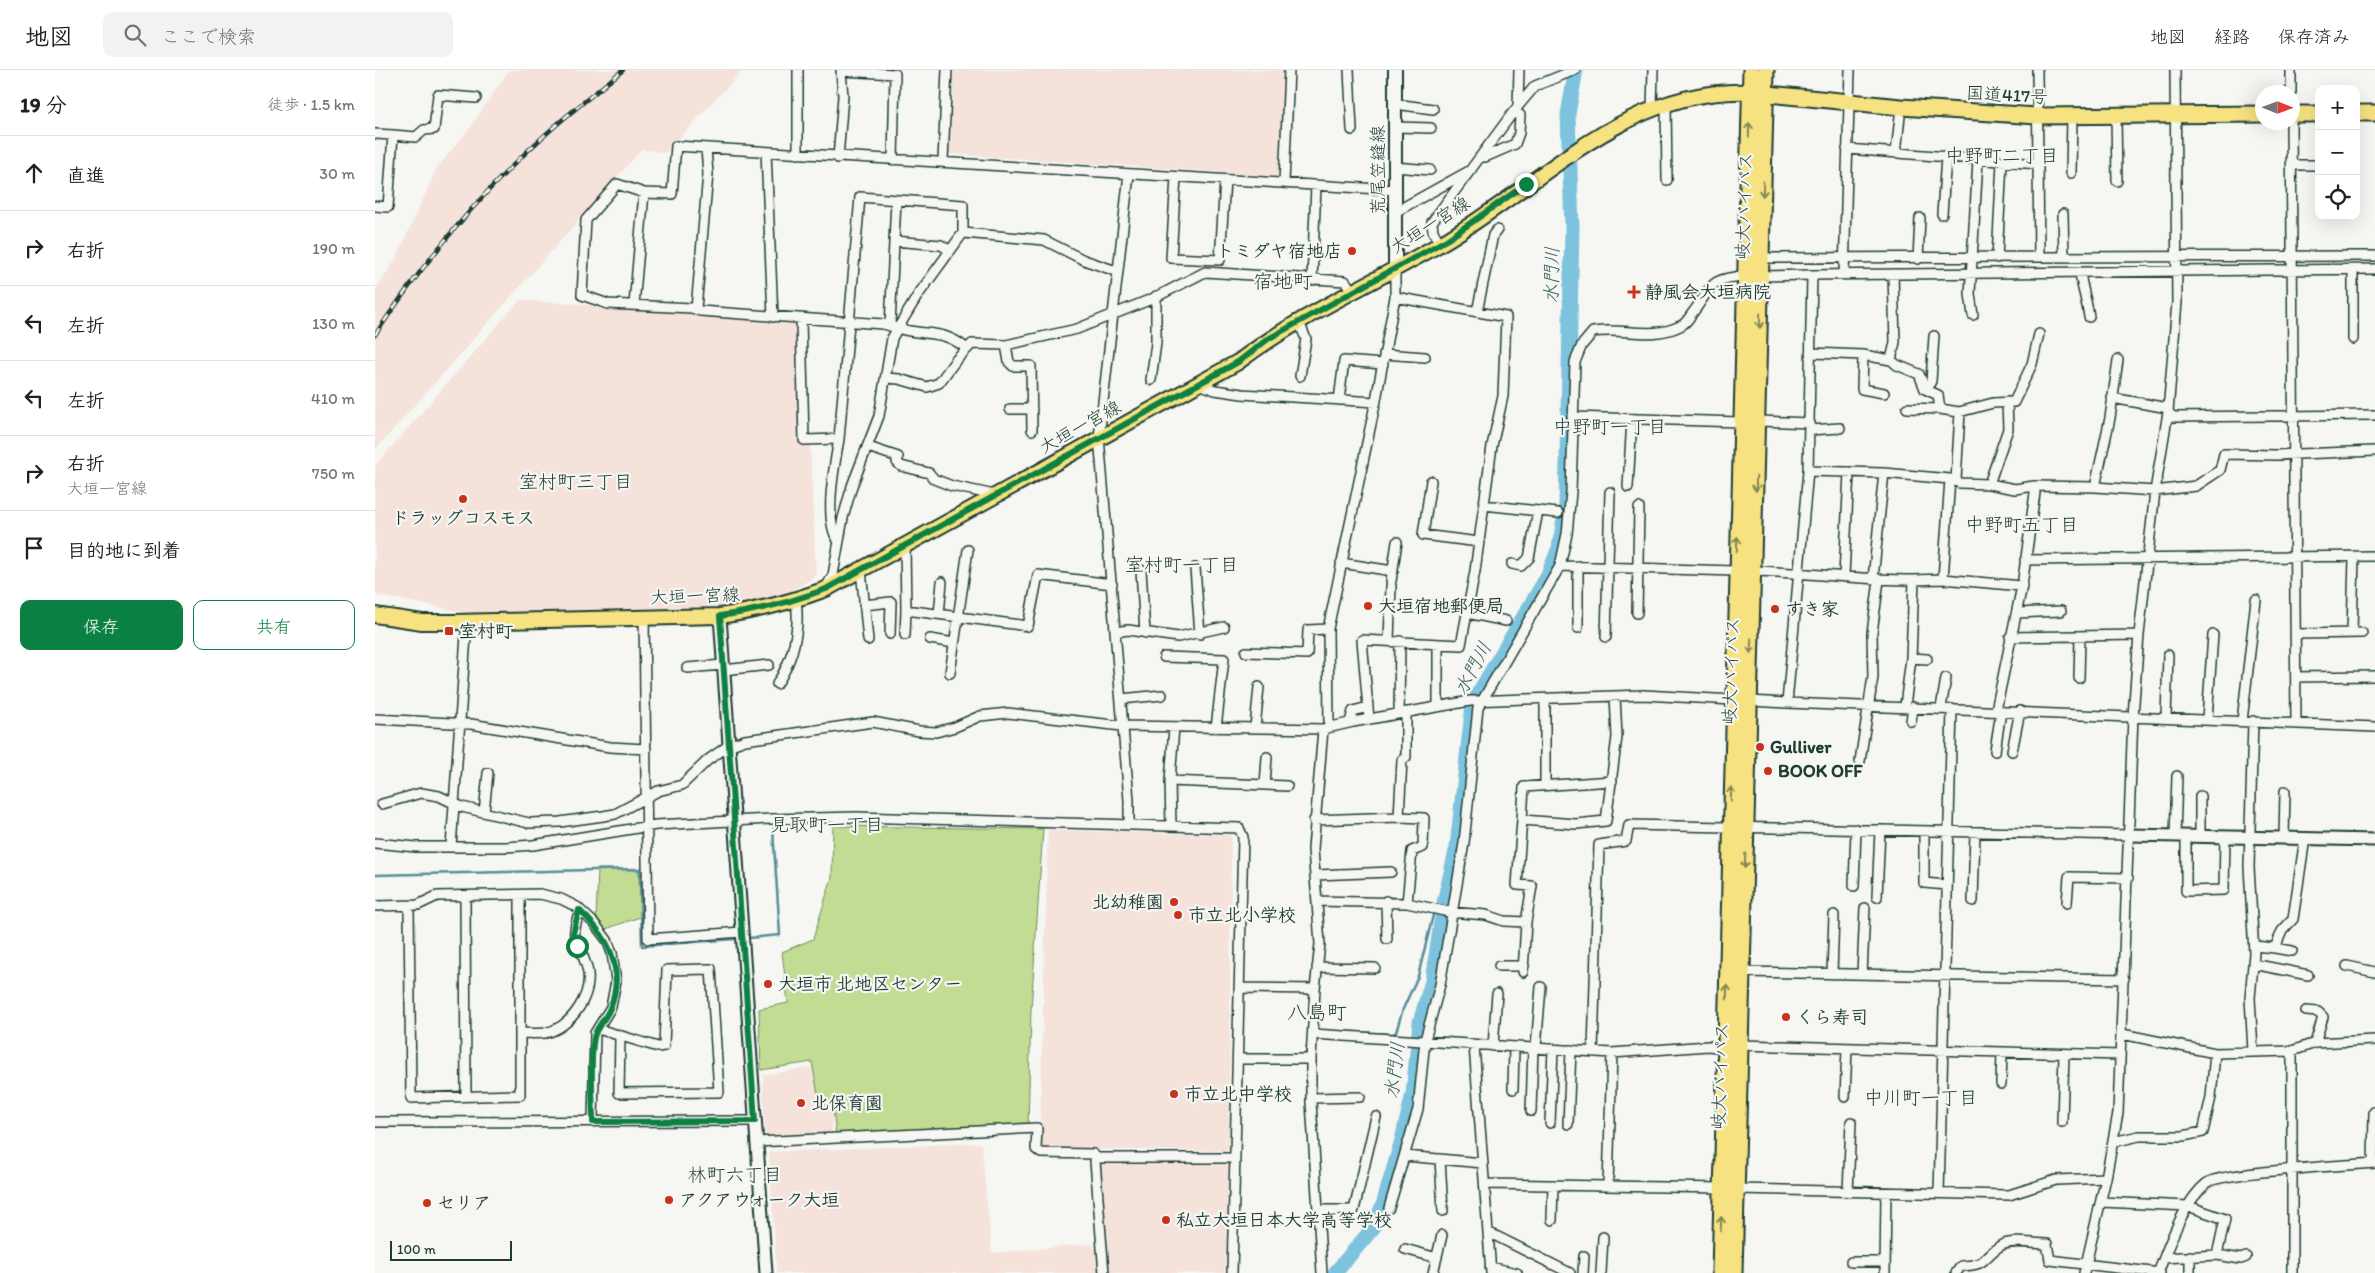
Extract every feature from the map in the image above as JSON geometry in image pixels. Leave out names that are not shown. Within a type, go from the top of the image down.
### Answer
[{"type":"highway","name":"岐大バイパス","points":[[1720,1273],[1729,1188],[1739,826],[1748,701],[1758,422],[1751,70]]},
{"type":"highway","name":"岐大バイパス","points":[[1733,1046],[1742,972],[1739,826],[1733,700],[1741,422],[1754,270],[1767,70]]},
{"type":"highway","name":"国道417号","points":[[1750,92],[1901,107],[2037,116],[2255,114]]},
{"type":"highway","points":[[2360,113],[2375,113]]},
{"type":"highway","points":[[2300,114],[2315,114]]},
{"type":"highway","name":"岐大バイパス","points":[[1729,1188],[1734,1273]]},
{"type":"main road","name":"荒尾笠縫線","points":[[1395,70],[1395,269]]},
{"type":"main road","name":"大垣一宮線","points":[[375,615],[422,622],[644,616],[720,616],[757,611],[826,589],[1099,437],[1199,384],[1238,362],[1268,339],[1441,244],[1579,148],[1666,104],[1705,93],[1750,92]]},
{"type":"street","points":[[798,70],[798,154]]},
{"type":"street","points":[[943,162],[947,70]]},
{"type":"street","points":[[1283,183],[1289,70]]},
{"type":"street","points":[[1349,70],[1351,130]]},
{"type":"street","points":[[1481,156],[1485,157],[1515,144],[1519,133],[1520,115],[1516,108],[1519,70]]},
{"type":"street","points":[[1652,110],[1653,70]]},
{"type":"street","points":[[1844,267],[1850,70]]},
{"type":"street","points":[[2037,70],[2039,257]]},
{"type":"street","points":[[2085,1268],[2101,1202],[2118,1113],[2133,716],[2139,635],[2155,491],[2168,410],[2177,302],[2175,70]]},
{"type":"street","points":[[2291,70],[2291,85]]},
{"type":"street","points":[[838,158],[843,96],[841,71],[895,74],[893,160]]},
{"type":"street","points":[[1441,244],[1433,231],[1432,222],[1516,108],[1535,86],[1572,71]]},
{"type":"street","points":[[375,134],[416,137],[424,130],[434,129],[438,95],[477,98]]},
{"type":"street","points":[[1395,104],[1433,109]]},
{"type":"street","points":[[1666,104],[1667,180]]},
{"type":"street","points":[[1896,153],[1901,107]]},
{"type":"street","points":[[2116,115],[2117,181]]},
{"type":"street","points":[[2071,173],[2072,116]]},
{"type":"street","points":[[1395,127],[1431,128]]},
{"type":"street","points":[[2291,130],[2296,723]]},
{"type":"street","points":[[375,206],[389,207],[393,135]]},
{"type":"street","points":[[967,349],[955,339],[939,334],[908,331],[894,327],[851,321],[608,304],[582,295],[586,220],[617,184],[643,193],[672,194],[676,146],[822,154],[838,158],[943,162],[1395,190]]},
{"type":"street","points":[[695,309],[708,174],[706,148]]},
{"type":"street","points":[[1847,149],[2038,164]]},
{"type":"street","points":[[766,152],[773,317]]},
{"type":"street","points":[[1942,214],[1946,157]]},
{"type":"street","points":[[1973,315],[1966,291],[1972,266],[1978,160]]},
{"type":"street","points":[[1997,258],[2002,162]]},
{"type":"street","points":[[2292,165],[2315,165]]},
{"type":"street","points":[[1395,168],[1430,170]]},
{"type":"street","points":[[1395,212],[1472,169]]},
{"type":"street","points":[[1129,174],[1116,271],[1099,437],[1129,800],[1129,824]]},
{"type":"street","points":[[1176,177],[1171,258],[1220,260],[1225,180]]},
{"type":"street","points":[[1312,280],[1316,185]]},
{"type":"street","points":[[634,305],[643,193]]},
{"type":"street","points":[[839,540],[833,532],[831,479],[839,440],[851,321],[859,197],[963,205],[963,233],[894,327]]},
{"type":"street","points":[[826,589],[833,575],[852,486],[879,416],[887,378],[894,327],[896,200]]},
{"type":"street","points":[[2063,214],[2064,257]]},
{"type":"street","points":[[1918,259],[1921,218]]},
{"type":"street","points":[[1477,312],[1493,235],[1497,230]]},
{"type":"street","points":[[963,233],[1044,240],[1084,260],[1116,271]]},
{"type":"street","points":[[894,241],[941,245],[949,250]]},
{"type":"street","points":[[1754,270],[1812,275],[1844,267],[1893,274],[1972,266],[1997,258],[2064,257],[2178,264],[2293,263],[2375,256]]},
{"type":"street","points":[[1389,1208],[1419,1102],[1424,1040],[1440,985],[1450,912],[1464,844],[1472,746],[1478,708],[1477,701],[1560,566],[1567,534],[1571,492],[1575,362],[1582,345],[1593,332],[1610,329],[1650,334],[1667,332],[1683,325],[1715,282],[1724,277],[1754,270],[1844,267],[1918,259],[1972,266],[2080,272],[2178,264],[2293,263],[2353,270],[2375,269]]},
{"type":"street","points":[[1322,1273],[1311,1098],[1315,988],[1320,944],[1313,849],[1314,820],[1326,728],[1328,629],[1376,402],[1395,297],[1395,269]]},
{"type":"street","points":[[2353,270],[2353,339]]},
{"type":"street","points":[[887,378],[899,379],[927,387],[939,383],[956,360],[972,344],[1007,346],[1077,329],[1157,296],[1205,272],[1345,281],[1353,292]]},
{"type":"street","points":[[2080,272],[2082,295],[2086,300],[2089,317]]},
{"type":"street","points":[[1891,360],[1895,342],[1893,274]]},
{"type":"street","points":[[1787,703],[1808,471],[1812,353],[1812,275]]},
{"type":"street","points":[[1151,380],[1157,342],[1157,296]]},
{"type":"street","points":[[1369,719],[1362,640],[1461,645],[1479,542],[1492,446],[1503,396],[1506,317],[1395,297]]},
{"type":"street","points":[[801,319],[804,440],[839,440]]},
{"type":"street","points":[[1299,322],[1306,339],[1300,376]]},
{"type":"street","points":[[1907,408],[1960,412],[2014,402],[2032,364],[2039,334]]},
{"type":"street","points":[[1927,390],[1931,381],[1935,336]]},
{"type":"street","points":[[1007,346],[1009,362],[1013,366],[1031,366],[1032,430]]},
{"type":"street","points":[[1812,353],[1863,355],[1891,360],[1897,366],[1919,374],[1927,390],[1938,395],[1939,409]]},
{"type":"street","points":[[1863,355],[1862,389],[1884,393]]},
{"type":"street","points":[[1339,400],[1344,361],[1425,357]]},
{"type":"street","points":[[2095,487],[2118,360]]},
{"type":"street","points":[[1199,384],[1215,390],[1242,394],[1376,402]]},
{"type":"street","points":[[2112,398],[2168,410],[2173,417],[2375,415]]},
{"type":"street","points":[[1989,484],[2008,429],[2007,402]]},
{"type":"street","points":[[1010,409],[1032,409]]},
{"type":"street","points":[[1943,579],[1960,412]]},
{"type":"street","points":[[1572,417],[1741,422]]},
{"type":"street","points":[[1628,487],[1632,419]]},
{"type":"street","points":[[1758,422],[1840,428]]},
{"type":"street","points":[[868,447],[898,457],[897,462],[901,466],[929,473],[935,479],[952,486],[991,494]]},
{"type":"street","points":[[1808,471],[1884,473],[1953,479],[1960,483],[1989,484],[2015,489],[2033,486],[2095,487],[2155,491],[2196,486],[2220,470],[2224,454],[2375,451]]},
{"type":"street","points":[[1844,576],[1849,472]]},
{"type":"street","points":[[1860,761],[1873,677],[1872,633],[1884,473]]},
{"type":"street","points":[[1431,481],[1423,535],[1479,542]]},
{"type":"street","points":[[1995,751],[2010,637],[2022,586],[2035,493],[2033,486]]},
{"type":"street","points":[[1606,637],[1610,492]]},
{"type":"street","points":[[1484,505],[1558,513]]},
{"type":"street","points":[[1637,613],[1639,508]]},
{"type":"street","points":[[1512,564],[1521,566],[1529,558],[1538,511]]},
{"type":"street","points":[[1389,641],[1391,584],[1397,542]]},
{"type":"street","points":[[905,546],[905,635]]},
{"type":"street","points":[[950,672],[968,550]]},
{"type":"street","points":[[2025,560],[2375,556]]},
{"type":"street","points":[[2351,633],[2354,557]]},
{"type":"street","points":[[1341,563],[1393,571]]},
{"type":"street","points":[[1560,566],[1638,567],[1736,572]]},
{"type":"street","points":[[1578,566],[1578,628]]},
{"type":"street","points":[[1195,568],[1200,634]]},
{"type":"street","points":[[861,570],[868,640]]},
{"type":"street","points":[[1141,570],[1145,633]]},
{"type":"street","points":[[1754,571],[1800,571],[1876,580],[1943,579],[2022,586]]},
{"type":"street","points":[[906,610],[1028,626],[1038,575],[1112,584]]},
{"type":"street","points":[[1911,721],[1909,706],[1914,580]]},
{"type":"street","points":[[939,614],[942,582]]},
{"type":"street","points":[[777,684],[785,671],[795,644],[798,616],[796,600]]},
{"type":"street","points":[[2242,721],[2256,600]]},
{"type":"street","points":[[864,604],[891,602],[890,634]]},
{"type":"street","points":[[2017,613],[2061,611]]},
{"type":"street","points":[[1467,613],[1506,621]]},
{"type":"street","points":[[644,616],[648,939],[742,932]]},
{"type":"street","points":[[720,616],[766,1273]]},
{"type":"street","points":[[451,847],[467,622]]},
{"type":"street","points":[[1115,632],[1128,630],[1178,637],[1200,634],[1224,627]]},
{"type":"street","points":[[1246,652],[1307,654],[1308,630],[1328,629]]},
{"type":"street","points":[[2296,634],[2362,633]]},
{"type":"street","points":[[2010,637],[2139,635]]},
{"type":"street","points":[[2207,719],[2213,635]]},
{"type":"street","points":[[2079,678],[2080,636]]},
{"type":"street","points":[[930,639],[954,643]]},
{"type":"street","points":[[1399,817],[1402,760],[1405,757],[1400,641]]},
{"type":"street","points":[[1438,645],[1438,706]]},
{"type":"street","points":[[2166,718],[2168,655]]},
{"type":"street","points":[[1164,657],[1224,659],[1216,728]]},
{"type":"street","points":[[1911,658],[1927,659]]},
{"type":"street","points":[[687,668],[769,665]]},
{"type":"street","points":[[2296,677],[2375,676]]},
{"type":"street","points":[[1941,708],[1946,678]]},
{"type":"street","points":[[1255,728],[1259,687]]},
{"type":"street","points":[[1121,699],[1162,695]]},
{"type":"street","points":[[382,804],[421,793],[439,796],[463,807],[529,823],[543,824],[615,814],[646,797],[681,784],[708,760],[728,746],[745,740],[873,722],[919,731],[936,732],[991,713],[1009,713],[1122,726],[1326,728],[1438,706],[1477,701],[1644,695],[1787,703],[1909,706],[2375,727]]},
{"type":"street","points":[[1522,820],[1575,824],[1606,821],[1617,737],[1615,696]]},
{"type":"street","points":[[1545,698],[1545,785]]},
{"type":"street","points":[[1350,722],[1353,711],[1368,707]]},
{"type":"street","points":[[1939,1193],[1952,709]]},
{"type":"street","points":[[2012,752],[2020,711]]},
{"type":"street","points":[[375,719],[508,728],[610,747],[646,749]]},
{"type":"street","points":[[2253,721],[2249,867],[2254,946],[2250,998],[2253,1051]]},
{"type":"street","points":[[1171,826],[1170,781],[1175,727]]},
{"type":"street","points":[[1265,785],[1267,757]]},
{"type":"street","points":[[484,812],[488,773]]},
{"type":"street","points":[[2177,776],[2186,891],[2224,890],[2225,837]]},
{"type":"street","points":[[1170,781],[1287,786]]},
{"type":"street","points":[[1499,966],[1523,969],[1526,922],[1532,886],[1517,885],[1524,787],[1612,781]]},
{"type":"street","points":[[2284,838],[2285,791]]},
{"type":"street","points":[[2200,796],[2200,836]]},
{"type":"street","points":[[375,843],[416,847],[533,845],[647,828],[771,819],[856,817],[1239,828],[1243,837],[1241,988],[1232,1273]]},
{"type":"street","points":[[1314,820],[1424,818],[1423,847],[1412,851],[1407,903]]},
{"type":"street","points":[[1593,1052],[1599,845],[1626,841],[1629,825],[2375,840]]},
{"type":"street","points":[[1854,886],[1856,829]]},
{"type":"street","points":[[1877,897],[1880,830]]},
{"type":"street","points":[[1924,831],[1924,884],[1947,885]]},
{"type":"street","points":[[1973,901],[1975,832]]},
{"type":"street","points":[[2275,948],[2282,931],[2293,919],[2305,838]]},
{"type":"street","points":[[1315,875],[1391,872]]},
{"type":"street","points":[[2067,903],[2069,877],[2127,878]]},
{"type":"street","points":[[375,906],[418,905],[437,896],[540,894],[561,899],[579,910],[594,923],[607,940],[615,968],[616,981],[611,1007],[598,1029],[593,1044],[593,1122]]},
{"type":"street","points":[[409,906],[411,1098],[520,1095],[520,895]]},
{"type":"street","points":[[465,896],[466,1096]]},
{"type":"street","points":[[1317,901],[1387,901],[1407,903],[1450,912],[1486,914],[1504,921],[1526,922]]},
{"type":"street","points":[[1387,901],[1387,939]]},
{"type":"street","points":[[1861,974],[1865,908]]},
{"type":"street","points":[[521,1033],[545,1033],[558,1028],[576,1012],[584,1000],[588,969],[573,933],[579,910]]},
{"type":"street","points":[[1833,974],[1834,915]]},
{"type":"street","points":[[2254,946],[2292,950]]},
{"type":"street","points":[[2253,964],[2308,976]]},
{"type":"street","points":[[2347,966],[2375,972]]},
{"type":"street","points":[[1317,967],[1375,968]]},
{"type":"street","points":[[598,1029],[658,1047],[664,1046],[667,970],[711,969],[719,1092],[619,1092],[620,1036]]},
{"type":"street","points":[[1742,972],[2123,979]]},
{"type":"street","points":[[1531,1111],[1534,1048],[1541,987]]},
{"type":"street","points":[[1241,988],[1315,988]]},
{"type":"street","points":[[1493,1046],[1497,994]]},
{"type":"street","points":[[2306,1011],[2318,1012],[2323,1018],[2315,1043]]},
{"type":"street","points":[[1313,1034],[1612,1053],[1733,1046],[2120,1055]]},
{"type":"street","points":[[2121,1034],[2215,1053],[2292,1051],[2315,1043],[2375,1040]]},
{"type":"street","points":[[1474,1045],[1490,1270],[1517,1273]]},
{"type":"street","points":[[1513,1089],[1514,1047]]},
{"type":"street","points":[[1845,1097],[1847,1048]]},
{"type":"street","points":[[1550,1123],[1553,1049]]},
{"type":"street","points":[[1568,1124],[1571,1050]]},
{"type":"street","points":[[2292,1051],[2292,1273]]},
{"type":"street","points":[[2001,1084],[2002,1052]]},
{"type":"street","points":[[1239,1056],[1267,1053]]},
{"type":"street","points":[[1608,1186],[1612,1053]]},
{"type":"street","points":[[2113,1142],[2139,1136],[2183,1136],[2203,1132],[2211,1097],[2215,1053]]},
{"type":"street","points":[[2062,1122],[2064,1054]]},
{"type":"street","points":[[1239,1056],[1311,1059]]},
{"type":"street","points":[[1311,1098],[1360,1096]]},
{"type":"street","points":[[1956,1273],[1961,1266],[1983,1263],[2000,1246],[2007,1244],[2047,1244],[2049,1260],[2085,1268],[2159,1273],[2173,1233],[2189,1206],[2207,1182],[2217,1178],[2374,1163],[2374,1112]]},
{"type":"street","points":[[1318,1210],[1354,1210],[1376,1117]]},
{"type":"street","points":[[375,1122],[755,1121]]},
{"type":"street","points":[[1849,1192],[1851,1122]]},
{"type":"street","points":[[756,1142],[1037,1128],[1035,1149],[1037,1152],[1093,1154],[1097,1158],[1235,1158]]},
{"type":"street","points":[[1405,1156],[1483,1163]]},
{"type":"street","points":[[1097,1158],[1104,1273]]},
{"type":"street","points":[[1440,1160],[1443,1211]]},
{"type":"street","points":[[1485,1184],[2009,1195],[2055,1180],[2106,1178]]},
{"type":"street","points":[[1552,1220],[1553,1185]]},
{"type":"street","points":[[1885,1273],[1886,1193]]},
{"type":"street","points":[[2101,1202],[2189,1206],[2225,1219],[2217,1254]]},
{"type":"street","points":[[1488,1232],[1570,1273]]},
{"type":"street","points":[[1433,1273],[1442,1235]]},
{"type":"street","points":[[1601,1273],[1603,1237]]},
{"type":"street","points":[[1405,1249],[1437,1258]]},
{"type":"street","points":[[2164,1258],[2217,1254],[2241,1259],[2246,1257]]},
{"type":"street","points":[[1583,1273],[1584,1256]]},
{"type":"street","points":[[2190,1256],[2190,1273]]},
{"type":"street","points":[[1851,1262],[1885,1262]]},
{"type":"shaded area","points":[[509,70],[743,70],[665,153],[642,149],[375,450],[375,291],[397,257],[437,168],[470,128]]},
{"type":"shaded area","points":[[954,70],[1285,70],[1279,176],[949,154]]},
{"type":"shaded area","points":[[520,300],[590,305],[607,310],[691,311],[797,322],[800,443],[810,444],[816,575],[799,587],[779,597],[755,604],[734,606],[474,614],[375,595],[375,466]]},
{"type":"shaded area","points":[[1048,830],[1231,835],[1229,1151],[1041,1149],[1040,1126]]},
{"type":"shaded area","points":[[814,1067],[820,1104],[834,1111],[831,1134],[765,1137],[763,1075]]},
{"type":"shaded area","points":[[981,1143],[992,1253],[1091,1244],[1097,1250],[1099,1273],[777,1273],[769,1152]]},
{"type":"shaded area","name":"私立大垣日本大学高等学校","points":[[1106,1162],[1229,1162],[1225,1273],[1109,1273],[1101,1166]]},
{"type":"green space","points":[[833,826],[1043,829],[1031,1010],[1028,1126],[836,1135],[833,1108],[820,1104],[812,1062],[761,1070],[759,1009],[788,1003],[782,952],[813,939],[832,877]]},
{"type":"green space","points":[[598,869],[639,870],[640,917],[603,930],[596,921]]},
{"type":"waterway","name":"水門川","points":[[1335,1273],[1373,1228],[1383,1205],[1402,1140],[1413,1094],[1420,1022],[1432,981],[1445,898],[1457,847],[1472,712],[1478,694],[1547,577],[1559,548],[1566,508],[1572,228],[1568,114],[1576,70]]},
{"type":"waterway","points":[[749,938],[780,935],[773,830],[775,828]]},
{"type":"waterway","points":[[375,875],[640,869],[642,946],[735,939]]},
{"type":"waterway","points":[[1333,1031],[1393,1034],[1396,1032],[1403,1009],[1418,976],[1435,907],[1445,898]]},
{"type":"waterway","points":[[1301,1056],[1306,1053],[1308,1039]]},
{"type":"railway","points":[[375,335],[436,251],[481,198],[555,126],[623,70]]},
{"type":"place","name":"トミダヤ宿地店","points":[[1352,251]]},
{"type":"place","name":"静風会大垣病院","points":[[1634,292]]},
{"type":"place","name":"ドラッグコスモス","points":[[463,499]]},
{"type":"place","name":"大垣宿地郵便局","points":[[1368,606]]},
{"type":"place","name":"すき家","points":[[1775,609]]},
{"type":"place","name":"室村町","points":[[449,631]]},
{"type":"place","name":"Gulliver","points":[[1760,747]]},
{"type":"place","name":"BOOK OFF","points":[[1768,771]]},
{"type":"place","name":"北幼稚園","points":[[1174,902]]},
{"type":"place","name":"市立北小学校","points":[[1178,915]]},
{"type":"place","name":"大垣市 北地区センター","points":[[768,984]]},
{"type":"place","name":"くら寿司","points":[[1786,1017]]},
{"type":"place","name":"市立北中学校","points":[[1174,1094]]},
{"type":"place","name":"北保育園","points":[[801,1103]]},
{"type":"place","name":"アクアウォーク大垣","points":[[669,1200]]},
{"type":"place","name":"セリア","points":[[427,1203]]},
{"type":"place","name":"私立大垣日本大学高等学校","points":[[1166,1220]]},
{"type":"district","name":"中野町二丁目","points":[[2002,155]]},
{"type":"district","name":"宿地町","points":[[1283,281]]},
{"type":"district","name":"中野町一丁目","points":[[1610,426]]},
{"type":"district","name":"室村町三丁目","points":[[576,481]]},
{"type":"district","name":"中野町五丁目","points":[[2022,524]]},
{"type":"district","name":"室村町一丁目","points":[[1182,564]]},
{"type":"district","name":"見取町一丁目","points":[[827,824]]},
{"type":"district","name":"八島町","points":[[1317,1012]]},
{"type":"district","name":"中川町一丁目","points":[[1921,1097]]},
{"type":"district","name":"林町六丁目","points":[[735,1174]]},
{"type":"route","points":[[577,946],[573,933],[579,910],[594,923],[607,940],[612,953],[616,981],[611,1007],[595,1033],[593,1044],[593,1122],[755,1121],[720,616],[757,611],[826,589],[1238,362],[1268,339],[1448,239],[1526,184]]}]
